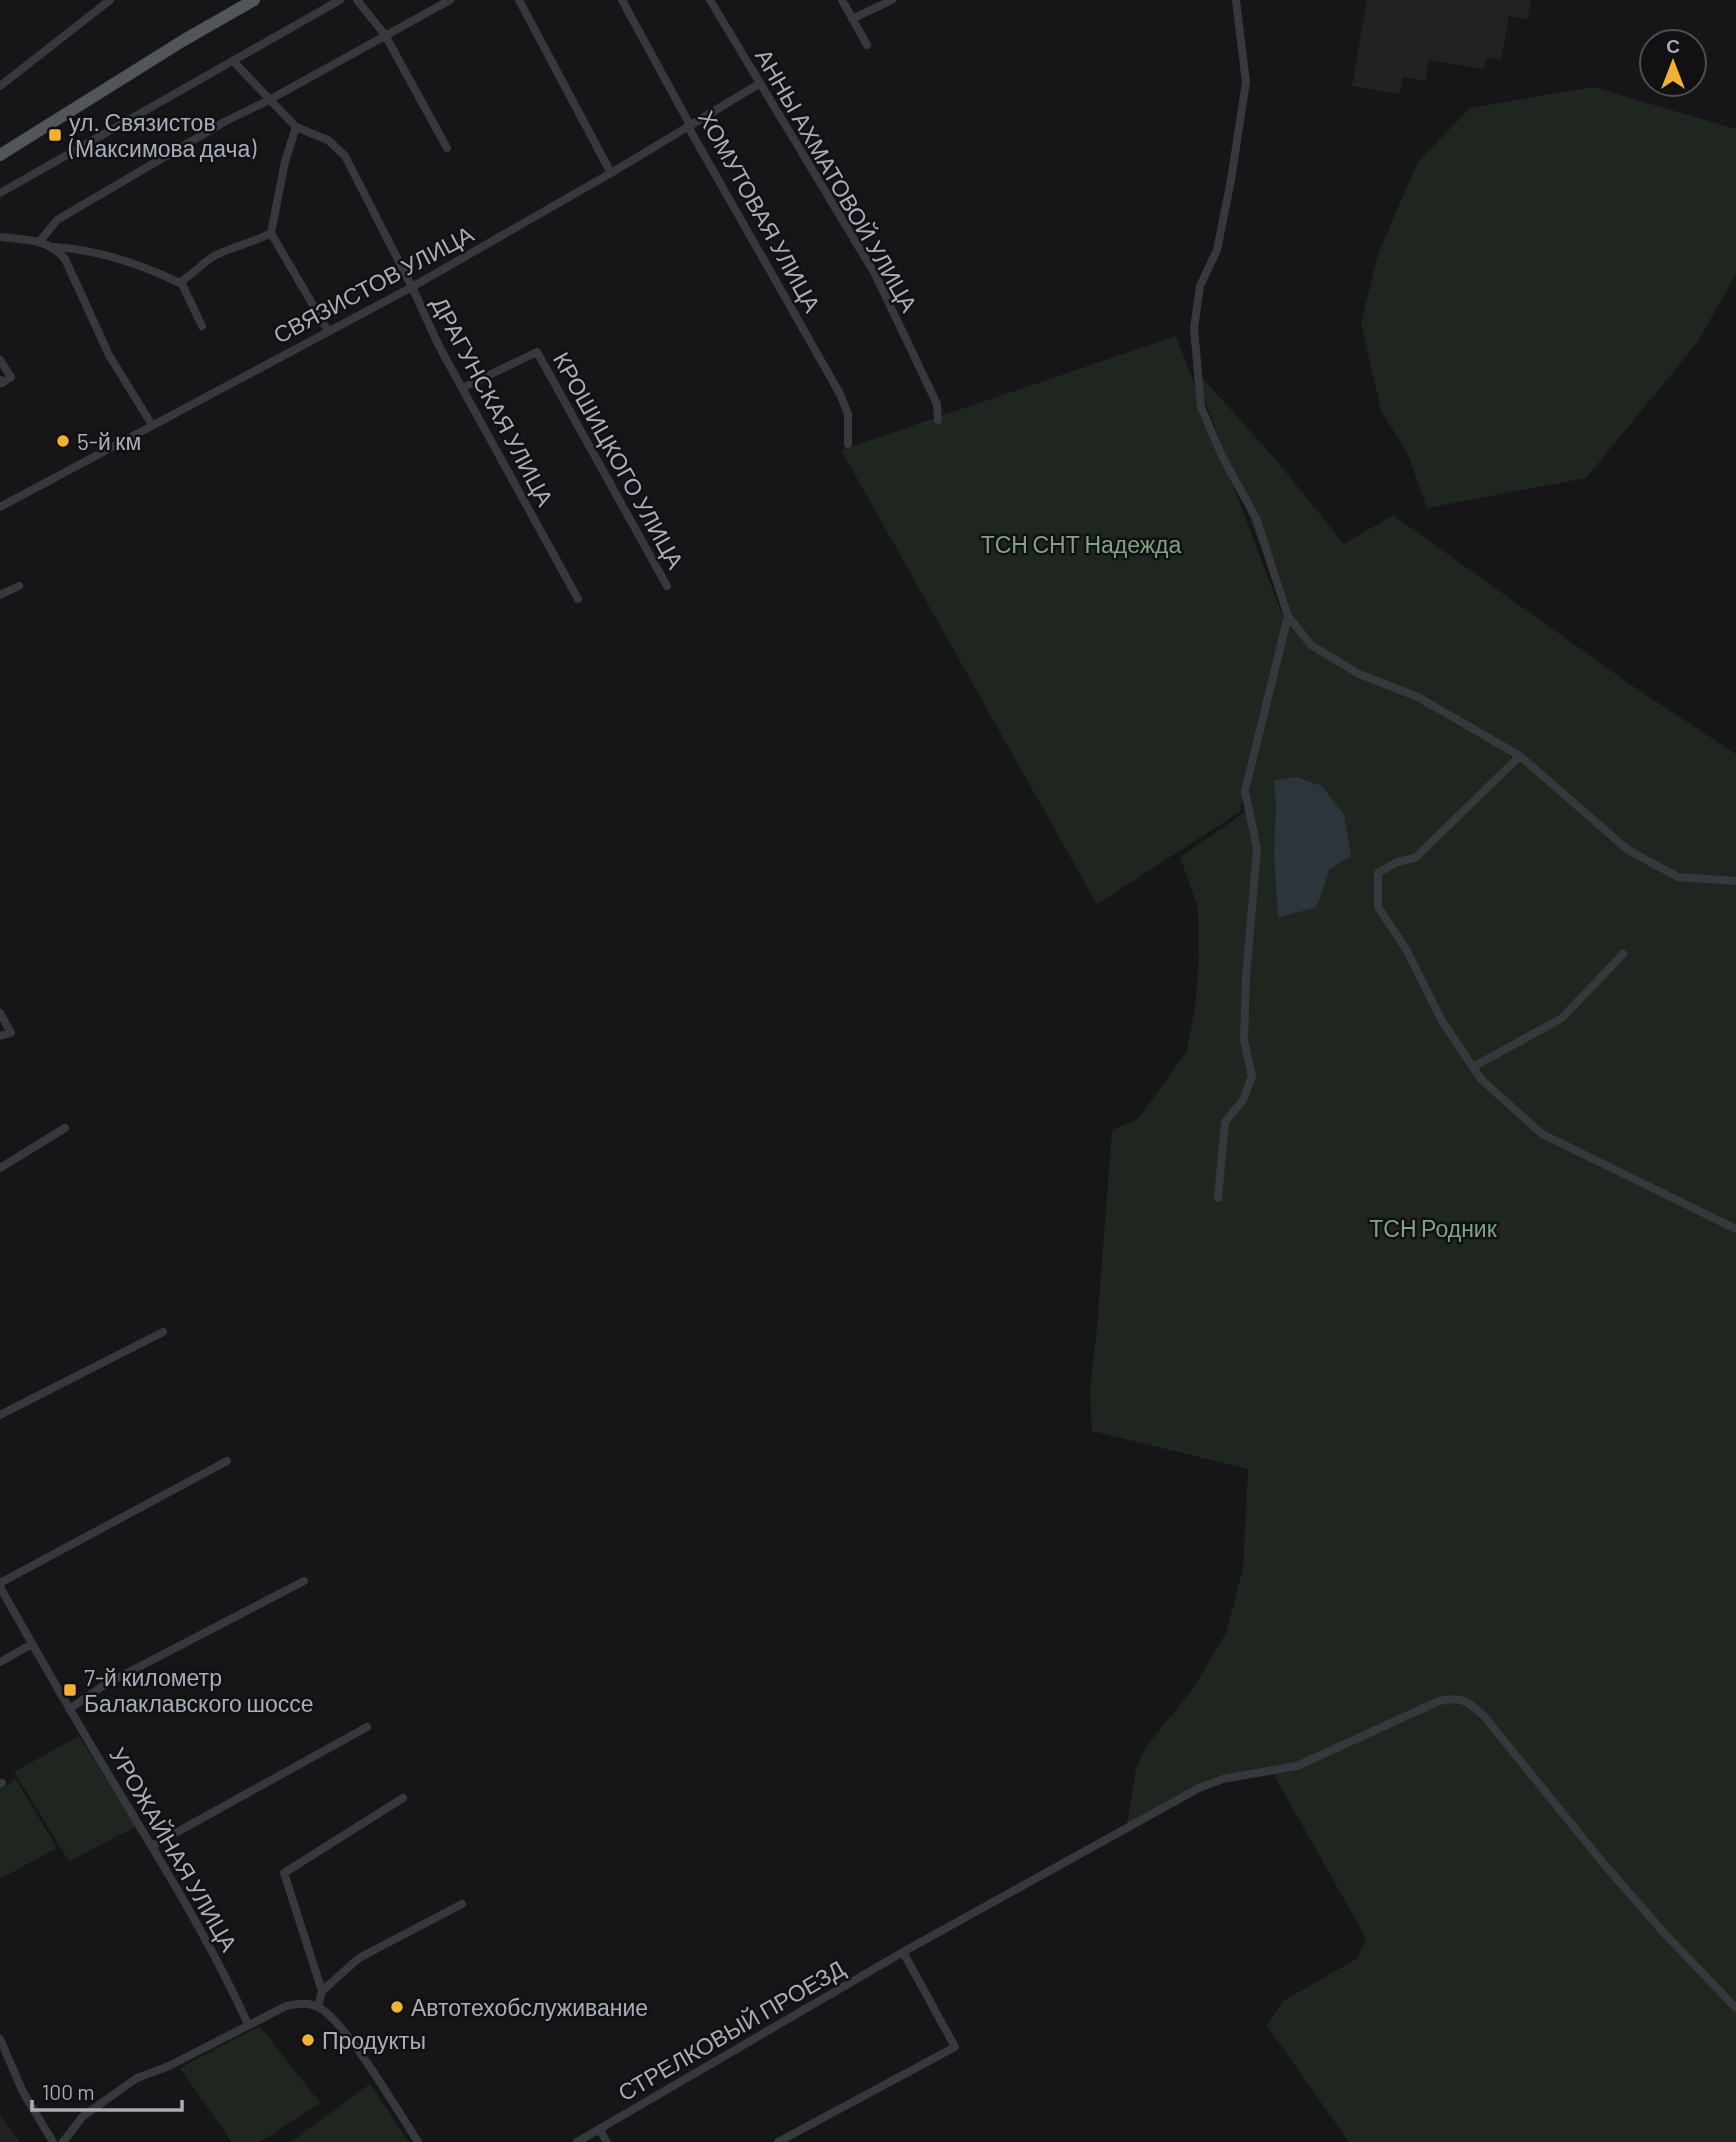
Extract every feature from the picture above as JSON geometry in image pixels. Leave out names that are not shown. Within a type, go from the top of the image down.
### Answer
[{"type":"main road","points":[[0,155],[184,40],[254,0]]},
{"type":"street","points":[[0,86],[110,0]]},
{"type":"street","points":[[0,193],[340,0]]},
{"type":"street","points":[[357,0],[385,35],[447,148]]},
{"type":"street","points":[[39,242],[57,220],[224,122],[450,0]]},
{"type":"street","points":[[519,0],[611,173]]},
{"type":"street","name":"ХОМУТОВАЯ УЛИЦА","points":[[622,0],[690,125],[690,130],[840,394],[848,414],[848,444]]},
{"type":"street","name":"АННЫ АХМАТОВОЙ УЛИЦА","points":[[710,0],[875,274],[937,404],[938,420]]},
{"type":"street","points":[[842,0],[867,44]]},
{"type":"street","points":[[852,19],[892,0]]},
{"type":"street","points":[[1236,0],[1246,82],[1217,250],[1200,286],[1194,328],[1201,407],[1223,458],[1256,518],[1288,616],[1311,645],[1359,674],[1418,697],[1520,756],[1628,850],[1678,877],[1736,881]]},
{"type":"street","name":"ДРАГУНСКАЯ УЛИЦА","points":[[233,61],[296,127],[328,140],[345,156],[439,346],[578,599]]},
{"type":"street","name":"СВЯЗИСТОВ УЛИЦА","points":[[0,507],[412,287],[611,173],[758,83]]},
{"type":"street","points":[[296,127],[285,162],[271,233],[328,331]]},
{"type":"street","points":[[182,284],[183,280],[213,257],[238,245],[256,242],[271,233]]},
{"type":"street","points":[[0,237],[73,248],[134,263],[182,284],[202,326]]},
{"type":"street","points":[[55,247],[65,259],[109,355],[152,425]]},
{"type":"street","name":"КРОШИЦКОГО УЛИЦА","points":[[462,388],[537,352],[667,586]]},
{"type":"street","points":[[0,380],[2,383],[11,377],[1,364]]},
{"type":"street","points":[[0,595],[19,586]]},
{"type":"street","points":[[1218,1198],[1225,1122],[1243,1100],[1252,1076],[1244,1040],[1246,977],[1257,849],[1245,791],[1288,616]]},
{"type":"street","points":[[1520,756],[1415,858],[1397,862],[1378,873],[1378,906],[1406,949],[1442,1021],[1481,1079],[1542,1134],[1736,1229]]},
{"type":"street","points":[[1473,1067],[1562,1018],[1623,954]]},
{"type":"street","points":[[0,1013],[11,1033],[0,1036]]},
{"type":"street","points":[[0,1168],[65,1128]]},
{"type":"street","points":[[0,1415],[163,1332]]},
{"type":"street","points":[[0,1585],[227,1461]]},
{"type":"street","points":[[69,1709],[106,1684],[304,1581]]},
{"type":"street","name":"УРОЖАЙНАЯ УЛИЦА","points":[[0,1585],[69,1709],[152,1846],[230,1985],[248,2024]]},
{"type":"street","points":[[0,1662],[32,1644]]},
{"type":"street","name":"СТРЕЛКОВЫЙ ПРОЕЗД","points":[[577,2142],[904,1952],[1199,1788],[1223,1779],[1297,1766],[1439,1700],[1455,1697],[1467,1701],[1485,1716],[1603,1863],[1665,1934],[1736,2008]]},
{"type":"street","points":[[152,1846],[367,1727]]},
{"type":"street","points":[[323,1991],[284,1873],[403,1798]]},
{"type":"street","points":[[318,2007],[323,1991],[359,1958],[462,1904]]},
{"type":"street","points":[[778,2142],[955,2047],[904,1952]]},
{"type":"street","points":[[63,2142],[83,2116],[137,2078],[169,2066],[286,2006],[306,2003],[331,2016],[418,2142]]},
{"type":"street","points":[[0,2039],[23,2092],[53,2142]]},
{"type":"street","points":[[599,2129],[607,2142]]},
{"type":"shaded area","points":[[1367,0],[1531,0],[1528,19],[1509,16],[1501,60],[1486,57],[1484,69],[1429,60],[1425,81],[1403,77],[1400,94],[1352,86]]},
{"type":"shaded area","points":[[1296,777],[1322,786],[1344,815],[1351,856],[1329,870],[1317,907],[1278,918],[1274,853],[1274,781]]},
{"type":"shaded area","points":[[0,2115],[20,2142],[0,2142]]},
{"type":"green space","points":[[1593,87],[1736,129],[1736,274],[1697,343],[1586,478],[1427,508],[1407,452],[1381,411],[1361,323],[1379,251],[1418,162],[1470,108]]},
{"type":"green space","name":"ТСН СНТ Надежда","points":[[1176,336],[1284,619],[1240,812],[1097,904],[841,450]]},
{"type":"green space","name":"ТСН Родник","points":[[1192,367],[1272,455],[1344,544],[1393,515],[1634,687],[1736,754],[1736,2142],[1349,2142],[1267,2026],[1283,2001],[1358,1958],[1366,1938],[1270,1768],[1205,1782],[1127,1824],[1136,1769],[1145,1748],[1194,1687],[1226,1633],[1243,1568],[1248,1469],[1092,1431],[1090,1388],[1112,1130],[1138,1119],[1187,1051],[1196,999],[1198,908],[1180,857],[1245,812],[1288,627],[1265,558]]},
{"type":"green space","points":[[79,1736],[136,1827],[69,1861],[14,1772]]},
{"type":"green space","points":[[16,1779],[57,1848],[0,1879],[0,1789]]},
{"type":"green space","points":[[260,2026],[320,2103],[260,2142],[232,2142],[180,2068]]},
{"type":"green space","points":[[370,2084],[409,2142],[290,2142]]},
{"type":"place","name":"ул. Связистов (Максимова дача)","points":[[55,135]]},
{"type":"place","name":"5-й км","points":[[63,441]]},
{"type":"place","name":"7-й километр Балаклавского шоссе","points":[[70,1690]]},
{"type":"place","name":"Автотехобслуживание","points":[[397,2007]]},
{"type":"place","name":"Продукты","points":[[308,2040]]}]
